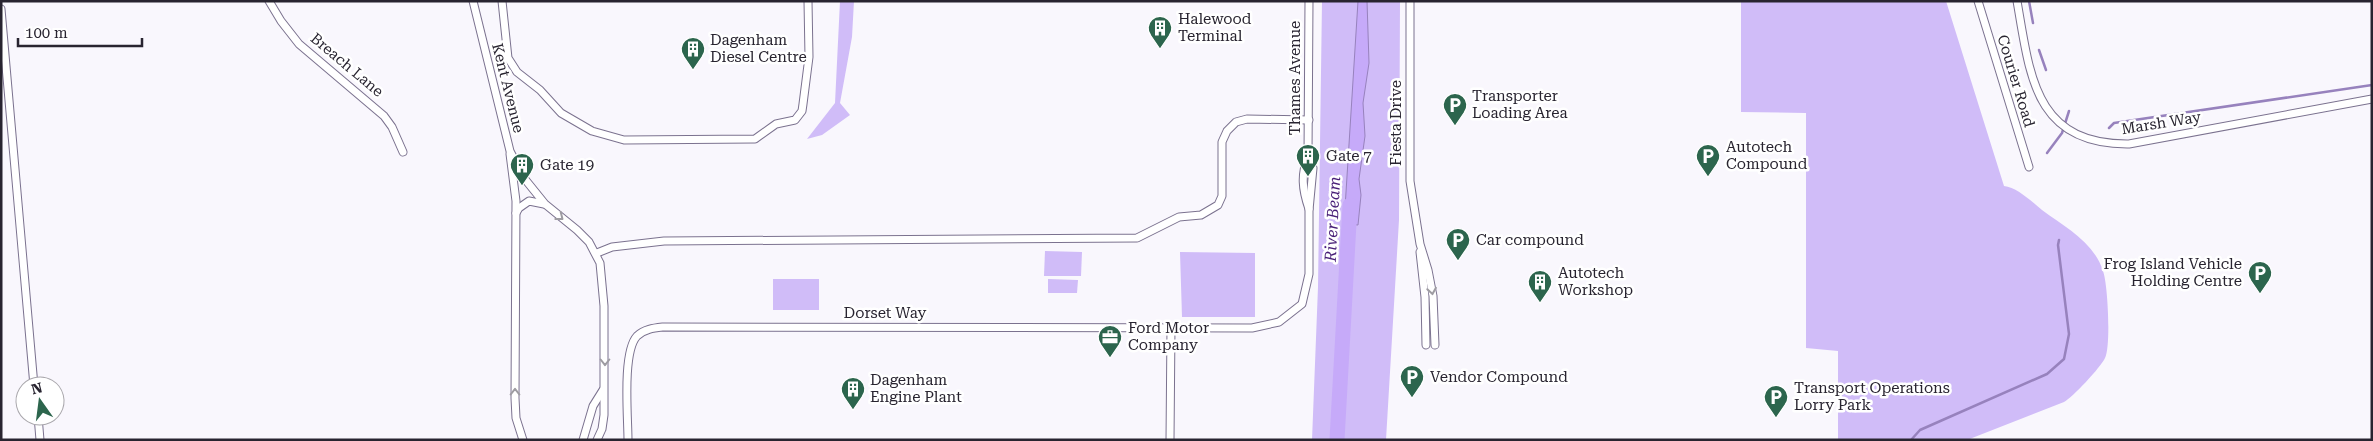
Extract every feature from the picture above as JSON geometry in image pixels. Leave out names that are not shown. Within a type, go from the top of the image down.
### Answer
[{"type":"street","name":"Breach Lane","points":[[269,1],[281,22],[299,44],[384,116],[392,127],[403,152]]},
{"type":"street","name":"Kent Avenue","points":[[473,1],[510,151],[524,178],[544,204],[577,230],[597,253],[602,270],[604,306],[604,415],[602,430],[597,440]]},
{"type":"street","points":[[502,1],[508,58],[519,75],[540,90],[555,108],[574,123],[610,137],[633,140],[755,139],[776,124],[795,120],[802,111],[808,66],[808,1]]},
{"type":"street","name":"Thames Avenue","points":[[1240,328],[1279,322],[1302,304],[1310,274],[1309,210],[1303,192],[1302,179],[1308,155],[1310,1]]},
{"type":"street","name":"Fiesta Drive","points":[[1410,1],[1410,180],[1420,244],[1421,272],[1425,297],[1426,345]]},
{"type":"street","name":"Courier Road","points":[[1978,1],[2030,167]]},
{"type":"street","name":"Marsh Way","points":[[2017,1],[2028,68],[2040,101],[2067,130],[2108,145],[2129,144],[2372,99]]},
{"type":"street","points":[[1,9],[33,376]]},
{"type":"street","points":[[597,253],[612,247],[664,241],[1136,238],[1179,217],[1201,215],[1218,205],[1222,196],[1222,142],[1227,131],[1236,122],[1247,119],[1309,120]]},
{"type":"street","points":[[510,151],[515,182],[515,398],[516,418],[523,440]]},
{"type":"street","points":[[515,219],[519,208],[526,202],[533,201],[544,204]]},
{"type":"street","name":"Fiesta Drive","points":[[1420,244],[1433,296],[1435,345]]},
{"type":"street","name":"Dorset Way","points":[[628,440],[630,347],[640,333],[652,328],[663,326],[1240,328]]},
{"type":"street","points":[[1170,440],[1171,327]]},
{"type":"street","name":"Kent Avenue","points":[[583,440],[593,406],[604,387]]},
{"type":"street","points":[[39,426],[40,440]]},
{"type":"shaded area","points":[[840,1],[854,1],[852,37],[840,103],[850,115],[822,135],[807,139],[835,103]]},
{"type":"shaded area","points":[[1322,1],[1400,1],[1399,220],[1386,440],[1312,440],[1318,287]]},
{"type":"shaded area","points":[[1358,1],[1367,1],[1369,63],[1363,103],[1365,136],[1359,179],[1361,195],[1358,225],[1344,224]]},
{"type":"shaded area","points":[[1741,1],[1946,1],[2004,186],[2019,192],[2078,236],[2093,252],[2103,271],[2108,315],[2107,352],[2098,368],[2068,399],[1967,440],[1838,440],[1838,351],[1806,348],[1806,113],[1741,112]]},
{"type":"shaded area","points":[[1045,251],[1082,252],[1081,276],[1044,276]]},
{"type":"shaded area","points":[[1180,252],[1255,253],[1255,317],[1182,317]]},
{"type":"shaded area","points":[[773,279],[819,279],[819,310],[773,310]]},
{"type":"shaded area","points":[[1048,279],[1078,280],[1077,293],[1048,293]]},
{"type":"waterway","points":[[2029,1],[2033,23]]},
{"type":"waterway","points":[[2039,50],[2046,70]]},
{"type":"waterway","points":[[2109,128],[2114,123],[2372,85]]},
{"type":"waterway","points":[[2047,153],[2062,133],[2069,111]]},
{"type":"waterway","name":"River Beam","points":[[1337,440],[1350,205]]},
{"type":"waterway","points":[[1911,440],[1920,430],[2047,374],[2064,359],[2069,334],[2058,245],[2059,240]]},
{"type":"place","name":"Halewood Terminal","points":[[1160,49]]},
{"type":"place","name":"Dagenham Diesel Centre","points":[[693,70]]},
{"type":"place","name":"Transporter Loading Area","points":[[1455,126]]},
{"type":"place","name":"Gate 7","points":[[1308,177]]},
{"type":"place","name":"Autotech Compound","points":[[1708,177]]},
{"type":"place","name":"Gate 19","points":[[522,186]]},
{"type":"place","name":"Car compound","points":[[1458,261]]},
{"type":"place","name":"Frog Island Vehicle Holding Centre","points":[[2260,294]]},
{"type":"place","name":"Autotech Workshop","points":[[1540,303]]},
{"type":"place","name":"Ford Motor Company","points":[[1110,358]]},
{"type":"place","name":"Vendor Compound","points":[[1412,398]]},
{"type":"place","name":"Dagenham Engine Plant","points":[[853,410]]},
{"type":"place","name":"Transport Operations Lorry Park","points":[[1776,418]]}]
